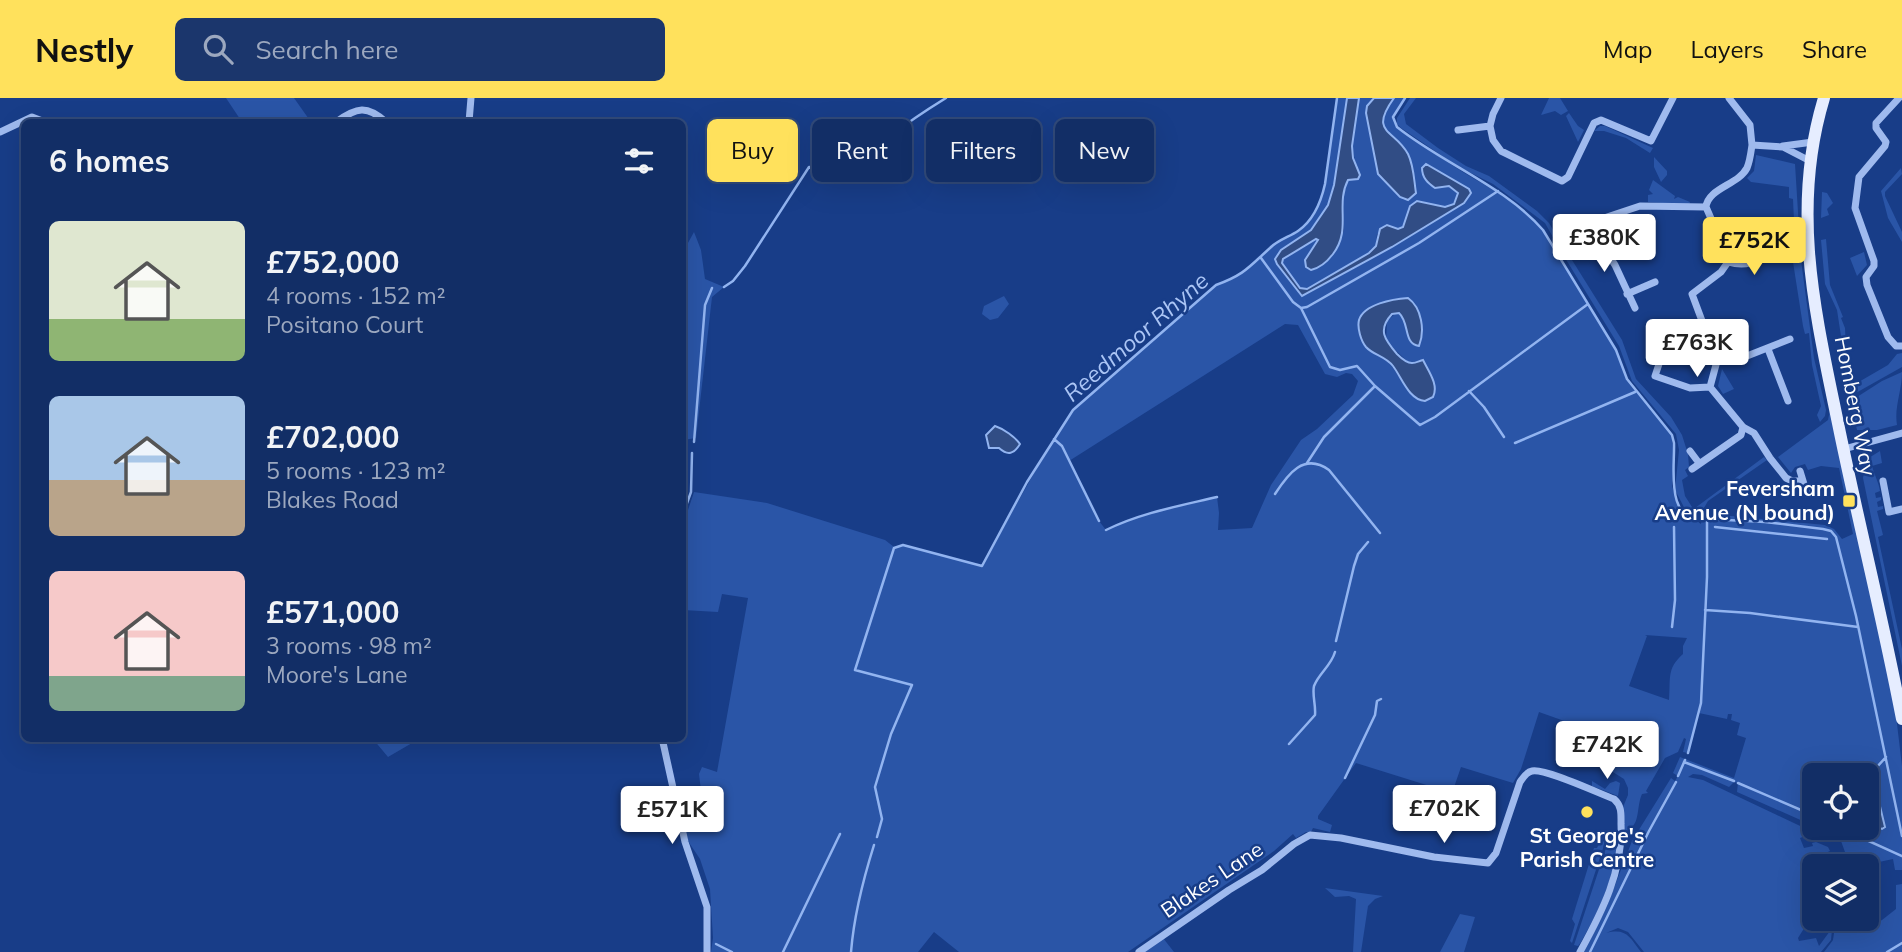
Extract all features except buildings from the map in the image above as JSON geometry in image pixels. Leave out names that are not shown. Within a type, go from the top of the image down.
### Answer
[{"type":"main road","name":"Homberg Way","points":[[1824,98],[1810,161],[1806,209],[1809,260],[1815,305],[1844,449],[1902,719]]},
{"type":"street","points":[[469,119],[471,98]]},
{"type":"street","points":[[1501,98],[1490,126],[1493,141],[1501,151],[1562,181],[1568,177],[1594,123],[1601,120],[1651,141],[1672,98]]},
{"type":"street","points":[[1710,387],[1717,361],[1692,294],[1721,272],[1728,262],[1706,207],[1711,196],[1739,178],[1746,170],[1752,145],[1750,125],[1731,98]]},
{"type":"street","points":[[1899,98],[1876,123],[1876,128],[1886,142],[1879,155],[1859,177],[1855,212],[1874,261],[1874,266],[1866,277],[1867,285],[1892,344],[1902,346]]},
{"type":"street","points":[[341,119],[360,110],[372,110],[382,119]]},
{"type":"street","points":[[0,132],[21,122]]},
{"type":"street","points":[[1458,130],[1490,126]]},
{"type":"street","points":[[1752,145],[1783,146],[1813,142]]},
{"type":"street","points":[[1783,146],[1810,161]]},
{"type":"street","points":[[1582,235],[1604,218],[1640,206],[1706,207]]},
{"type":"street","points":[[1761,221],[1771,246],[1770,251]]},
{"type":"street","points":[[1591,228],[1615,265],[1635,308]]},
{"type":"street","points":[[1728,262],[1748,264],[1770,251],[1781,250]]},
{"type":"street","points":[[1627,293],[1656,282]]},
{"type":"street","points":[[1717,361],[1746,356],[1790,339]]},
{"type":"street","points":[[1768,349],[1788,401]]},
{"type":"street","points":[[1660,360],[1654,379],[1690,388],[1710,387]]},
{"type":"street","points":[[1771,389],[1781,385]]},
{"type":"street","points":[[1710,387],[1743,427],[1754,433],[1786,478],[1803,481]]},
{"type":"street","points":[[1690,451],[1695,466],[1741,435],[1743,427]]},
{"type":"street","points":[[1844,449],[1902,433]]},
{"type":"street","points":[[1800,471],[1807,494]]},
{"type":"street","points":[[1883,481],[1886,513],[1902,509]]},
{"type":"street","points":[[663,742],[685,842],[707,907],[707,952]]},
{"type":"street","name":"Blakes Lane","points":[[1139,952],[1262,870],[1305,837],[1320,835],[1398,851],[1488,863],[1496,853],[1520,782],[1533,770],[1614,799],[1620,807],[1622,842],[1614,881],[1580,952]]},
{"type":"shaded area","points":[[226,98],[294,98],[309,119],[240,119]]},
{"type":"shaded area","points":[[1337,98],[1347,98],[1339,161],[1327,206],[1310,231],[1275,259],[1306,295],[1464,203],[1471,193],[1429,165],[1441,188],[1449,186],[1459,193],[1451,207],[1434,206],[1424,202],[1410,206],[1403,227],[1377,234],[1376,246],[1369,253],[1304,290],[1282,263],[1283,259],[1316,239],[1318,240],[1306,267],[1317,269],[1344,231],[1343,193],[1347,180],[1355,179],[1359,171],[1354,153],[1353,126],[1359,98],[1374,98],[1367,106],[1366,113],[1378,174],[1404,200],[1416,193],[1408,154],[1386,130],[1383,118],[1394,98],[1405,98],[1393,117],[1397,127],[1513,203],[1543,230],[1616,350],[1627,379],[1672,435],[1672,486],[1681,513],[1684,512],[1701,524],[1702,514],[1698,516],[1686,511],[1675,490],[1679,450],[1676,434],[1632,381],[1619,346],[1562,253],[1567,252],[1622,340],[1636,379],[1671,417],[1682,435],[1689,467],[1685,470],[1688,476],[1682,480],[1685,496],[1692,507],[1695,508],[1764,457],[1767,460],[1708,501],[1701,513],[1825,525],[1834,529],[1842,539],[1853,534],[1839,468],[1821,466],[1808,470],[1805,464],[1795,467],[1791,473],[1778,457],[1828,420],[1830,410],[1895,707],[1902,766],[1902,870],[1895,870],[1893,859],[1879,862],[1879,854],[1845,852],[1840,840],[1879,840],[1879,828],[1885,827],[1879,802],[1879,763],[1802,763],[1802,821],[1737,792],[1738,783],[1734,782],[1729,787],[1702,775],[1693,774],[1688,777],[1703,780],[1802,827],[1800,838],[1804,848],[1813,846],[1812,843],[1816,842],[1828,847],[1830,851],[1823,854],[1802,854],[1802,931],[1798,938],[1799,941],[1816,938],[1819,946],[1832,931],[1831,940],[1821,952],[1644,952],[1628,932],[1618,928],[1606,933],[1623,933],[1641,952],[1584,952],[1607,906],[1632,841],[1671,778],[1675,781],[1678,776],[1673,773],[1680,757],[1734,778],[1746,738],[1737,735],[1740,723],[1731,720],[1732,714],[1728,714],[1727,719],[1699,713],[1688,753],[1683,752],[1684,738],[1678,752],[1665,758],[1646,791],[1648,793],[1642,794],[1636,820],[1627,831],[1624,829],[1623,807],[1628,788],[1624,779],[1584,754],[1598,733],[1539,712],[1521,769],[1513,783],[1461,767],[1452,793],[1356,763],[1318,816],[1318,819],[1332,825],[1330,832],[1313,828],[1311,832],[1296,838],[1293,834],[1274,851],[1128,952],[959,952],[934,932],[918,952],[711,952],[713,938],[710,889],[700,859],[688,841],[683,820],[704,816],[699,774],[702,767],[717,772],[748,598],[722,594],[718,612],[686,610],[686,516],[694,492],[767,503],[885,540],[894,547],[903,545],[982,566],[1052,441],[1073,410],[1216,285],[1240,274],[1273,245],[1304,227],[1316,210],[1325,184]],"holes":[[[1404,298],[1418,308],[1422,327],[1407,324],[1402,314],[1396,313],[1387,321],[1386,341],[1408,362],[1423,361],[1431,374],[1408,390],[1389,362],[1372,351],[1374,306]],[[1285,324],[1298,325],[1325,374],[1337,377],[1346,373],[1352,374],[1358,381],[1353,395],[1317,429],[1301,440],[1271,485],[1252,528],[1218,530],[1217,497],[1146,514],[1106,530],[1069,461]],[[1645,635],[1687,638],[1683,654],[1672,670],[1669,700],[1629,686],[1647,636]]]},
{"type":"shaded area","points":[[1347,98],[1359,98],[1352,146],[1353,158],[1360,175],[1358,179],[1348,180],[1344,189],[1342,235],[1339,245],[1328,260],[1311,270],[1306,267],[1305,260],[1318,240],[1316,239],[1283,259],[1282,263],[1300,288],[1307,289],[1369,253],[1376,246],[1380,229],[1387,225],[1398,229],[1403,227],[1410,206],[1417,201],[1445,207],[1454,204],[1458,193],[1449,186],[1435,188],[1430,184],[1422,172],[1426,164],[1469,189],[1471,193],[1464,203],[1392,247],[1302,296],[1275,259],[1281,250],[1311,230],[1328,205],[1334,185]]},
{"type":"shaded area","points":[[1374,98],[1394,98],[1383,118],[1386,130],[1403,146],[1413,168],[1416,193],[1408,200],[1400,197],[1378,174],[1366,113],[1367,106]]},
{"type":"shaded area","points":[[1410,98],[1416,98],[1404,114],[1406,124],[1466,166],[1489,176],[1537,211],[1549,223],[1562,245],[1559,248],[1545,223],[1493,184],[1457,166],[1401,128],[1397,124],[1397,118]]},
{"type":"shaded area","points":[[1549,98],[1560,98],[1568,111],[1561,115],[1555,111],[1541,115]]},
{"type":"shaded area","points":[[1569,113],[1584,130],[1578,142],[1566,116]]},
{"type":"shaded area","points":[[1600,126],[1653,148],[1650,153],[1626,138],[1604,131],[1594,131]]},
{"type":"shaded area","points":[[1756,155],[1795,164],[1801,260],[1814,358],[1826,410],[1820,422],[1817,415],[1821,406],[1812,365],[1809,333],[1805,334],[1803,326],[1793,262],[1793,199],[1789,198],[1789,187],[1751,182],[1747,178],[1754,171]]},
{"type":"shaded area","points":[[1654,157],[1667,171],[1661,182],[1654,167]]},
{"type":"shaded area","points":[[1901,168],[1902,174],[1885,192],[1885,196],[1902,232],[1902,242],[1888,218],[1881,191]]},
{"type":"shaded area","points":[[1653,180],[1675,196],[1674,199],[1678,197],[1690,202],[1689,205],[1648,202],[1648,195],[1653,194],[1649,190]]},
{"type":"shaded area","points":[[1822,192],[1827,193],[1833,203],[1827,209],[1829,215],[1821,218]]},
{"type":"shaded area","points":[[694,232],[701,250],[705,279],[724,287],[712,297],[696,438],[686,440],[686,247]]},
{"type":"shaded area","points":[[1826,239],[1830,285],[1843,317],[1846,349],[1843,349],[1837,310],[1825,284],[1821,240]]},
{"type":"shaded area","points":[[1864,252],[1867,265],[1857,276],[1850,258]]},
{"type":"shaded area","points":[[1004,296],[1009,304],[998,318],[990,320],[982,314],[984,306]]},
{"type":"shaded area","points":[[1408,298],[1413,302],[1421,320],[1419,346],[1411,341],[1399,313],[1392,314],[1387,320],[1384,335],[1404,360],[1412,363],[1423,360],[1435,388],[1433,397],[1425,401],[1410,393],[1390,363],[1366,347],[1359,330],[1359,320],[1373,306]]},
{"type":"shaded area","points":[[1902,353],[1902,367],[1854,394],[1850,387],[1888,365],[1897,354]]},
{"type":"shaded area","points":[[1722,369],[1734,389],[1723,394],[1718,386]]},
{"type":"shaded area","points":[[1902,372],[1897,425],[1877,430],[1857,430],[1850,399]]},
{"type":"shaded area","points":[[995,426],[1006,431],[1020,444],[1011,453],[999,448],[989,448],[986,435]]},
{"type":"shaded area","points":[[1880,451],[1882,463],[1872,466],[1880,491],[1875,493],[1876,498],[1881,497],[1877,502],[1878,507],[1883,506],[1883,509],[1877,511],[1883,535],[1878,537],[1902,649],[1902,666],[1863,478],[1867,459]]},
{"type":"shaded area","points":[[376,742],[413,742],[412,743],[388,757]]},
{"type":"shaded area","points":[[1592,781],[1605,789],[1610,783],[1620,783],[1618,796],[1592,786]]},
{"type":"shaded area","points":[[1879,802],[1885,827],[1879,828]]},
{"type":"shaded area","points":[[1605,831],[1608,833],[1572,943],[1570,941],[1575,924],[1572,919],[1594,848],[1597,848]]},
{"type":"shaded area","points":[[1610,836],[1617,842],[1609,882],[1588,930],[1578,946],[1574,945]]},
{"type":"shaded area","points":[[1902,884],[1902,952],[1824,952],[1833,940],[1834,931],[1879,931],[1879,922],[1896,909],[1896,885]]},
{"type":"shaded area","points":[[1325,888],[1383,896],[1368,906],[1361,952],[1353,952],[1356,899],[1349,896],[1335,897]]},
{"type":"shaded area","points":[[1460,914],[1475,917],[1464,952],[1440,952]]},
{"type":"shaded area","points":[[1163,938],[1174,952],[1143,952]]},
{"type":"waterway","points":[[724,287],[733,281],[745,266],[809,167],[843,182],[866,157],[891,136],[946,98]]},
{"type":"waterway","name":"Reedmoor Rhyne","points":[[877,837],[882,819],[875,787],[891,734],[912,685],[855,670],[894,548],[903,545],[982,566],[1027,482],[1073,410],[1216,285],[1240,274],[1273,245],[1298,231],[1313,216],[1325,184],[1337,98]]},
{"type":"waterway","points":[[1405,98],[1393,117],[1397,127],[1511,201],[1543,230],[1616,350],[1627,379],[1672,435],[1678,504],[1684,513],[1693,519],[1707,520],[1701,703],[1688,753]]},
{"type":"waterway","points":[[1261,258],[1293,302],[1301,308],[1307,307],[1419,243],[1498,191]]},
{"type":"waterway","points":[[694,442],[705,305],[712,288]]},
{"type":"waterway","points":[[1301,308],[1330,367],[1340,370],[1357,366],[1375,386],[1420,425],[1435,417],[1588,304]]},
{"type":"waterway","points":[[1307,463],[1324,437],[1375,386]]},
{"type":"waterway","points":[[1469,391],[1484,407],[1504,437]]},
{"type":"waterway","points":[[1515,443],[1635,392]]},
{"type":"waterway","points":[[1054,439],[1062,446],[1099,521]]},
{"type":"waterway","points":[[686,506],[691,492],[692,453]]},
{"type":"waterway","points":[[1275,494],[1285,479],[1304,464],[1320,465],[1329,470],[1380,533]]},
{"type":"waterway","points":[[1106,530],[1146,514],[1217,497]]},
{"type":"waterway","points":[[1708,519],[1823,529],[1831,531],[1836,537],[1856,616],[1902,836]]},
{"type":"waterway","points":[[1672,627],[1675,600],[1674,527]]},
{"type":"waterway","points":[[1715,527],[1827,539]]},
{"type":"waterway","points":[[1336,641],[1354,566],[1358,554],[1368,542]]},
{"type":"waterway","points":[[1705,610],[1858,627]]},
{"type":"waterway","points":[[1289,744],[1315,715],[1314,686],[1335,652]]},
{"type":"waterway","points":[[1345,778],[1375,715],[1377,701],[1381,699]]},
{"type":"waterway","points":[[1879,765],[1886,757]]},
{"type":"waterway","points":[[1678,776],[1685,760]]},
{"type":"waterway","points":[[1684,762],[1734,781]]},
{"type":"waterway","points":[[1590,952],[1676,782]]},
{"type":"waterway","points":[[1738,783],[1802,810]]},
{"type":"waterway","points":[[783,952],[840,834]]},
{"type":"waterway","points":[[1867,840],[1902,856]]},
{"type":"waterway","name":"Reedmoor Rhyne","points":[[851,952],[854,925],[874,845]]},
{"type":"waterway","points":[[1887,952],[1902,943]]},
{"type":"waterway","points":[[716,944],[732,952]]},
{"type":"place","name":"Feversham Avenue (N bound)","points":[[1849,501]]},
{"type":"place","name":"St George's Parish Centre","points":[[1587,812]]}]
